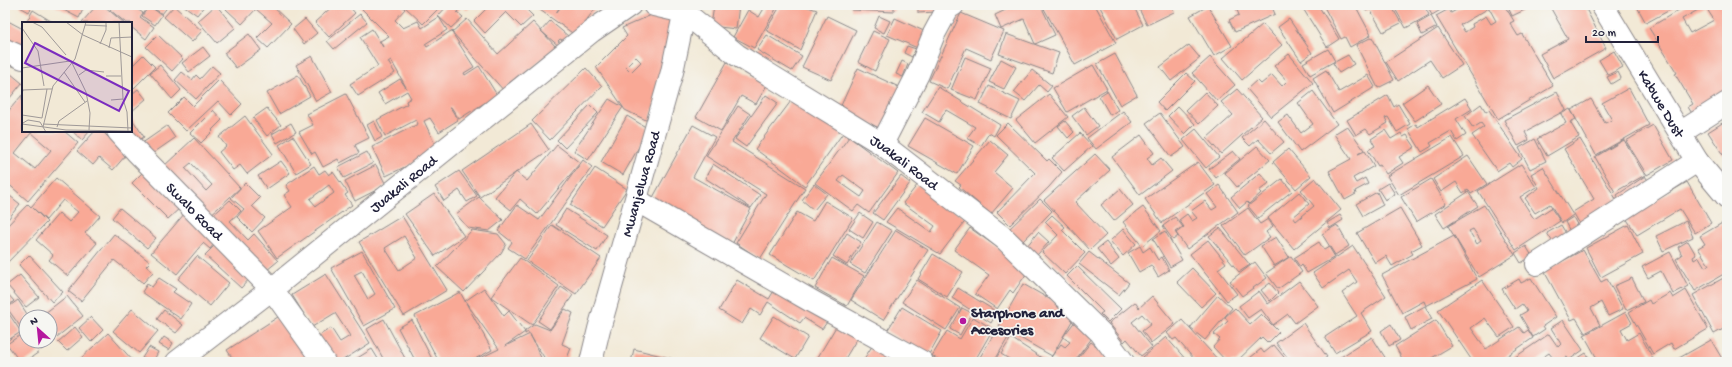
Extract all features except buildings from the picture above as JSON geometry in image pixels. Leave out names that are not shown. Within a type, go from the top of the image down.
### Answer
[{"type":"street","name":"Juakali Road","points":[[177,362],[272,289],[592,31],[630,5]]},
{"type":"street","name":"Juakali Road","points":[[654,5],[685,9],[737,55],[882,144],[1005,239],[1101,333],[1123,362]]},
{"type":"street","points":[[882,144],[918,74],[934,34],[948,8],[953,5]]},
{"type":"street","name":"Kabwe Dust","points":[[1602,5],[1697,161],[1727,197]]},
{"type":"street","name":"Mwanjelwa Road","points":[[591,362],[672,72],[685,9]]},
{"type":"street","points":[[5,50],[22,58]]},
{"type":"street","points":[[1680,133],[1727,102]]},
{"type":"street","name":"Swalo Road","points":[[119,132],[272,289],[324,362]]},
{"type":"street","points":[[1537,264],[1697,161]]},
{"type":"street","points":[[636,200],[813,302],[922,362]]},
{"type":"place","name":"Starphone and Accesories","points":[[963,321]]}]
